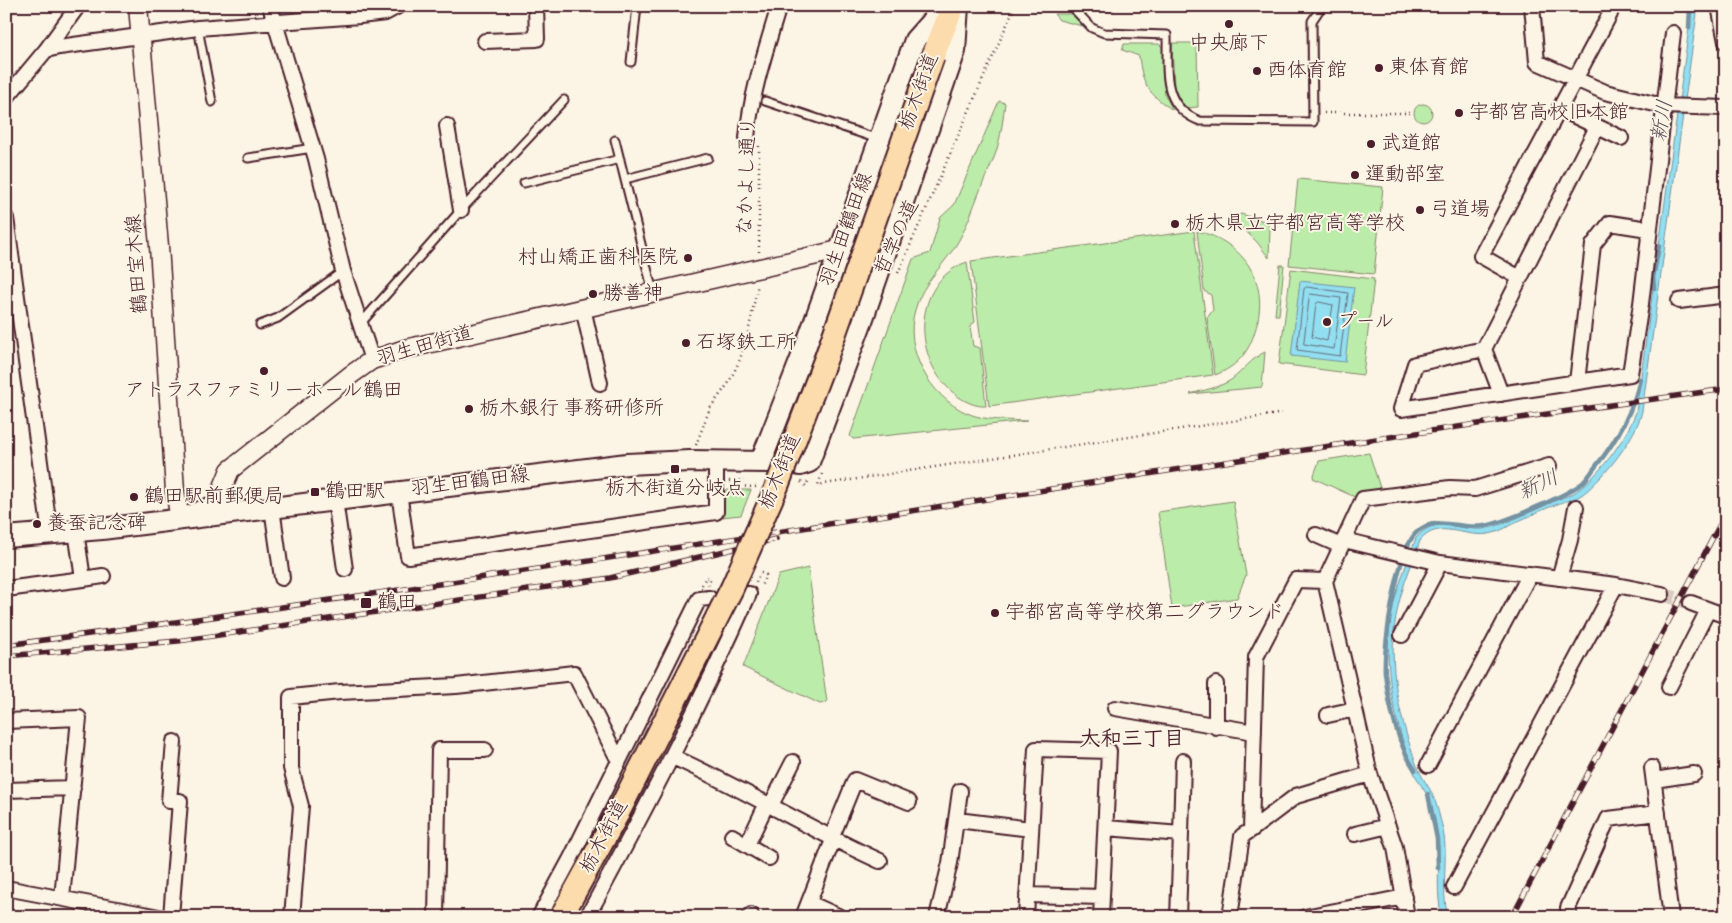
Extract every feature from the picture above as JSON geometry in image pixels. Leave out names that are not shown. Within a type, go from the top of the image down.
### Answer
[{"type":"main road","name":"羽生田鶴田線","points":[[180,519],[627,464],[716,461],[764,462],[915,40],[945,6]]},
{"type":"main road","name":"栃木街道","points":[[561,917],[618,813],[732,588],[777,486],[826,358],[933,56],[953,6]]},
{"type":"main road","points":[[800,465],[809,462],[863,318],[955,51],[958,6]]},
{"type":"main road","name":"羽生田街道","points":[[6,537],[50,534],[180,519]]},
{"type":"street","points":[[6,98],[46,50],[78,6]]},
{"type":"street","name":"鶴田宝木線","points":[[138,6],[159,246],[175,490],[180,519]]},
{"type":"street","points":[[270,6],[313,148],[343,271],[372,360]]},
{"type":"street","points":[[46,50],[198,28],[385,13],[398,6]]},
{"type":"street","points":[[485,41],[537,39],[536,6]]},
{"type":"street","points":[[753,140],[749,113],[779,6]]},
{"type":"street","points":[[1532,6],[1538,62],[1605,92],[1675,106],[1726,108]]},
{"type":"street","points":[[1719,6],[1726,42]]},
{"type":"street","points":[[1520,278],[1481,256],[1610,14]]},
{"type":"street","points":[[1484,349],[1415,364],[1401,409],[1630,374],[1641,304],[1648,229],[1675,106],[1673,33]]},
{"type":"street","points":[[1560,109],[1621,138]]},
{"type":"street","points":[[447,126],[461,210]]},
{"type":"street","points":[[1501,394],[1484,349],[1597,127]]},
{"type":"street","points":[[6,218],[50,534]]},
{"type":"street","points":[[1577,382],[1594,245],[1610,223],[1648,229]]},
{"type":"street","name":"羽生田街道","points":[[180,519],[216,504],[230,470],[372,360],[405,349],[839,250]]},
{"type":"street","points":[[1679,301],[1726,295]]},
{"type":"street","points":[[583,308],[600,383]]},
{"type":"street","points":[[399,492],[408,556],[716,512],[716,461]]},
{"type":"street","points":[[1407,917],[1395,846],[1370,774],[1325,581],[1363,499],[1450,488],[1475,489],[1550,466]]},
{"type":"street","points":[[335,500],[345,569]]},
{"type":"street","points":[[1559,578],[1570,540],[1576,507]]},
{"type":"street","points":[[272,508],[282,578]]},
{"type":"street","points":[[76,531],[83,579]]},
{"type":"street","points":[[1316,535],[1342,543],[1440,563],[1616,585],[1662,594]]},
{"type":"street","points":[[1402,635],[1440,563]]},
{"type":"street","points":[[1428,765],[1530,574]]},
{"type":"street","points":[[6,589],[103,576]]},
{"type":"street","points":[[1251,830],[1256,657],[1296,580],[1325,581]]},
{"type":"street","points":[[1454,887],[1616,585]]},
{"type":"street","points":[[539,917],[699,599],[707,591]]},
{"type":"street","points":[[587,917],[673,757],[749,594],[742,595]]},
{"type":"street","points":[[1691,603],[1726,616]]},
{"type":"street","points":[[1668,687],[1708,610]]},
{"type":"street","points":[[292,917],[301,806],[291,768],[291,697],[340,692],[456,686],[574,673],[619,761]]},
{"type":"street","points":[[1216,684],[1216,727]]},
{"type":"street","points":[[1114,708],[1254,732]]},
{"type":"street","points":[[1328,715],[1355,709]]},
{"type":"street","points":[[6,721],[79,718],[62,898]]},
{"type":"street","points":[[171,917],[180,801],[169,801],[174,742]]},
{"type":"street","points":[[1026,917],[1036,748],[1109,751],[1101,917]]},
{"type":"street","points":[[436,917],[439,750],[485,750]]},
{"type":"street","points":[[673,757],[727,781],[832,840],[880,861]]},
{"type":"street","points":[[1178,917],[1182,761]]},
{"type":"street","points":[[747,845],[794,762]]},
{"type":"street","points":[[1230,917],[1242,836],[1296,796],[1370,774]]},
{"type":"street","points":[[1671,917],[1653,774],[1694,774]]},
{"type":"street","points":[[803,917],[854,780],[909,802]]},
{"type":"street","points":[[6,790],[73,788]]},
{"type":"street","points":[[937,917],[950,863],[960,791]]},
{"type":"street","points":[[1570,917],[1568,908],[1608,819],[1658,813]]},
{"type":"street","points":[[956,820],[1031,830]]},
{"type":"street","points":[[1355,834],[1388,826]]},
{"type":"street","points":[[1106,828],[1181,834]]},
{"type":"street","points":[[732,836],[769,858]]},
{"type":"street","points":[[6,888],[159,917]]},
{"type":"street","points":[[1027,895],[1102,897]]},
{"type":"street","points":[[1305,917],[1404,897]]},
{"type":"street","points":[[809,902],[840,917]]},
{"type":"lane","points":[[631,62],[637,6]]},
{"type":"lane","points":[[1047,7],[1110,6]]},
{"type":"lane","points":[[1072,7],[1092,28],[1104,33],[1167,35],[1168,88],[1175,103],[1186,115],[1200,121],[1313,122],[1312,21],[1322,6]]},
{"type":"lane","points":[[198,28],[212,102]]},
{"type":"lane","points":[[361,323],[461,210],[564,100]]},
{"type":"lane","points":[[765,101],[879,140]]},
{"type":"lane","points":[[615,140],[653,292]]},
{"type":"lane","points":[[248,158],[313,148]]},
{"type":"lane","points":[[625,179],[708,158]]},
{"type":"lane","points":[[524,183],[620,159]]},
{"type":"lane","points":[[260,325],[278,318],[343,271]]},
{"type":"path","name":"哲学の道","points":[[895,279],[1015,6]]},
{"type":"path","points":[[1022,6],[1047,7]]},
{"type":"path","points":[[1312,113],[1410,113]]},
{"type":"path","name":"なかよし通り","points":[[753,140],[760,260]]},
{"type":"path","points":[[694,450],[710,408],[728,384],[739,362],[753,312],[759,276]]},
{"type":"path","points":[[824,467],[818,485],[1284,413]]},
{"type":"path","points":[[753,480],[728,481],[728,486],[756,487]]},
{"type":"green space","points":[[1054,14],[1072,14],[1082,26],[1059,20]]},
{"type":"green space","points":[[1172,43],[1197,43],[1198,107],[1186,108],[1180,101],[1174,87]]},
{"type":"green space","points":[[1124,44],[1159,44],[1163,48],[1165,95],[1173,110],[1158,99],[1148,88],[1142,74],[1139,56],[1122,50]]},
{"type":"green space","points":[[999,101],[1005,103],[995,155],[959,240],[918,300],[912,325],[913,340],[916,356],[931,384],[954,406],[974,416],[997,420],[1027,421],[853,439],[850,436],[913,259],[930,253],[940,218],[954,205]]},
{"type":"green space","points":[[1423,104],[1429,107],[1432,113],[1429,119],[1423,122],[1417,119],[1414,113],[1417,107]]},
{"type":"green space","points":[[1298,179],[1383,187],[1374,274],[1289,265]]},
{"type":"green space","points":[[1241,214],[1264,221],[1270,227],[1269,258],[1257,242],[1232,218]]},
{"type":"green space","points":[[1194,231],[1213,375],[989,406],[971,261]]},
{"type":"green space","points":[[1197,231],[1214,236],[1240,255],[1250,267],[1256,281],[1259,297],[1259,313],[1255,331],[1246,352],[1230,368],[1215,375],[1207,318],[1213,310],[1211,295],[1204,291]]},
{"type":"green space","points":[[967,262],[975,322],[970,326],[973,346],[980,348],[986,406],[962,399],[941,380],[931,362],[925,343],[924,323],[927,304],[935,286],[949,272]]},
{"type":"green space","points":[[1280,265],[1284,265],[1279,315],[1275,315]]},
{"type":"green space","name":"プール","points":[[1291,269],[1374,279],[1363,375],[1279,364]]},
{"type":"green space","points":[[1265,352],[1262,387],[1190,394],[1226,383]]},
{"type":"green space","points":[[1369,453],[1381,491],[1357,498],[1313,478],[1319,461]]},
{"type":"green space","points":[[722,490],[751,490],[741,515],[721,517]]},
{"type":"green space","points":[[1233,501],[1246,575],[1237,598],[1172,608],[1158,512]]},
{"type":"green space","points":[[808,568],[827,702],[820,704],[743,667],[779,575]]},
{"type":"water","points":[[1692,6],[1698,6],[1642,411],[1634,432],[1610,467],[1591,487],[1577,498],[1547,508],[1492,533],[1479,535],[1443,530],[1427,534],[1420,541],[1401,595],[1394,638],[1395,682],[1410,745],[1419,770],[1434,797],[1443,830],[1445,841],[1445,895],[1448,917],[1442,917],[1438,892],[1439,849],[1432,805],[1415,775],[1406,751],[1391,690],[1388,648],[1393,606],[1416,538],[1423,531],[1438,525],[1472,529],[1490,528],[1572,494],[1591,479],[1610,457],[1632,422],[1636,412]]},
{"type":"water","points":[[1300,281],[1354,287],[1345,362],[1291,356]]},
{"type":"waterway","name":"新川","points":[[1689,28],[1690,6]]},
{"type":"waterway","name":"新川","points":[[1654,288],[1653,277],[1659,246]]},
{"type":"waterway","name":"新川","points":[[1415,770],[1403,748],[1395,724],[1385,673],[1386,642],[1393,598],[1410,541],[1418,531],[1434,524],[1442,523],[1475,527],[1493,524],[1548,502],[1581,484],[1604,456],[1617,436],[1629,414],[1640,379]]},
{"type":"waterway","name":"新川","points":[[1428,794],[1437,839],[1438,868]]},
{"type":"tunnel","points":[[1662,594],[1691,603]]},
{"type":"railway","points":[[6,645],[339,599],[1171,470],[1726,389]]},
{"type":"railway","points":[[1512,917],[1726,513]]},
{"type":"railway","points":[[6,656],[178,641],[610,578],[776,539]]},
{"type":"place","name":"中央廊下","points":[[1229,24]]},
{"type":"place","name":"東体育館","points":[[1379,68]]},
{"type":"place","name":"西体育館","points":[[1257,71]]},
{"type":"place","name":"宇都宮高校旧本館","points":[[1459,113]]},
{"type":"place","name":"武道館","points":[[1371,144]]},
{"type":"place","name":"運動部室","points":[[1355,175]]},
{"type":"place","name":"弓道場","points":[[1420,210]]},
{"type":"place","name":"栃木県立宇都宮高等学校","points":[[1175,224]]},
{"type":"place","name":"村山矯正歯科医院","points":[[688,258]]},
{"type":"place","name":"勝善神","points":[[593,294]]},
{"type":"place","name":"プール","points":[[1327,322]]},
{"type":"place","name":"石塚鉄工所","points":[[686,343]]},
{"type":"place","name":"アトラスファミリーホール鶴田","points":[[264,371]]},
{"type":"place","name":"栃木銀行 事務研修所","points":[[469,409]]},
{"type":"place","name":"栃木街道分岐点","points":[[675,469]]},
{"type":"place","name":"鶴田駅","points":[[315,492]]},
{"type":"place","name":"鶴田駅前郵便局","points":[[134,497]]},
{"type":"place","name":"養蚕記念碑","points":[[37,524]]},
{"type":"place","name":"鶴田","points":[[366,603]]},
{"type":"place","name":"宇都宮高等学校第二グラウンド","points":[[995,613]]},
{"type":"district","name":"大和三丁目","points":[[1132,740]]}]
